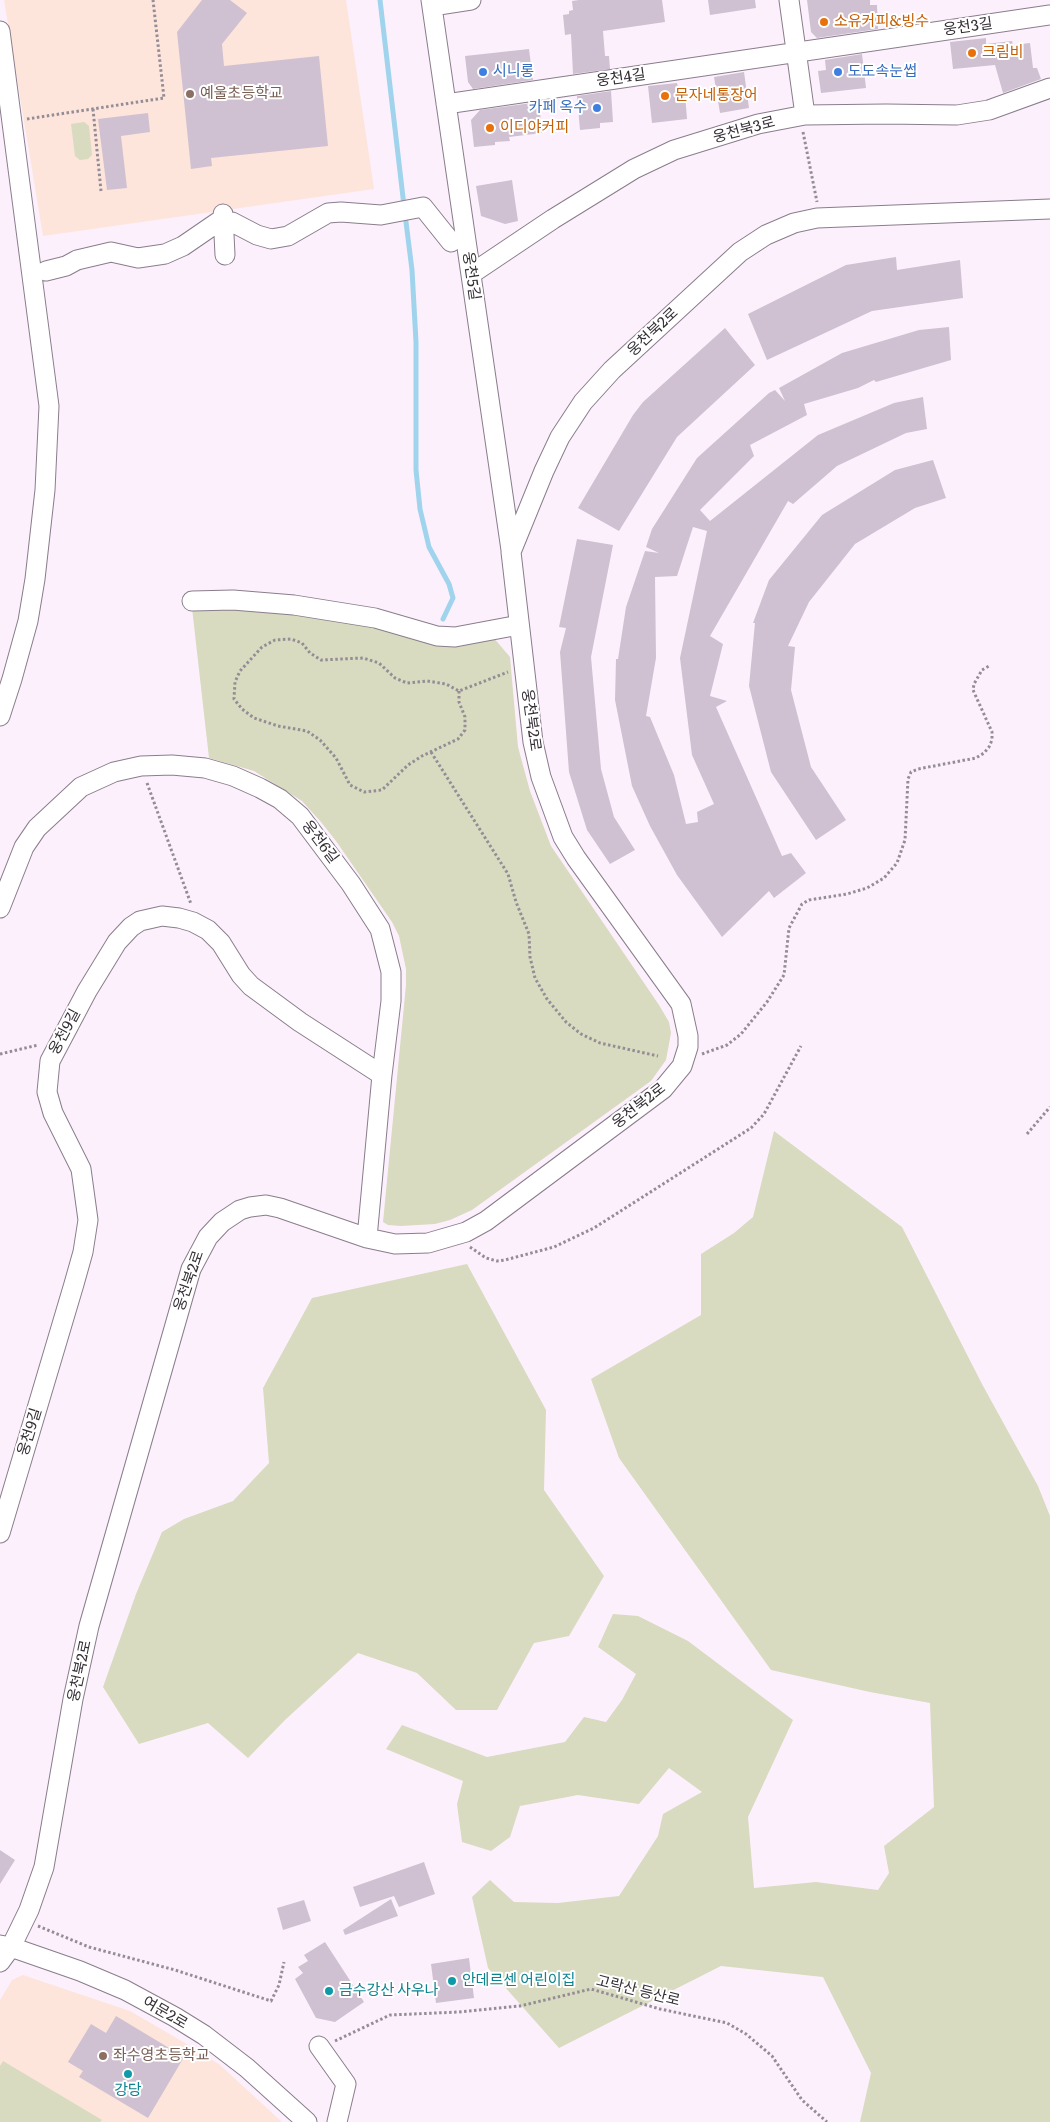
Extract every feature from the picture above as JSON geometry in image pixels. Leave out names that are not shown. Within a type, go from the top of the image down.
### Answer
[{"type":"street","points":[[431,3],[471,0]]},
{"type":"street","points":[[789,0],[803,115]]},
{"type":"street","name":"웅천5길","points":[[431,3],[511,552]]},
{"type":"street","name":"웅천3길","points":[[796,52],[1050,15]]},
{"type":"street","points":[[0,31],[49,406],[45,490],[35,579],[28,621],[0,716]]},
{"type":"street","name":"웅천4길","points":[[446,104],[796,52]]},
{"type":"street","name":"웅천북3로","points":[[471,274],[634,169],[674,150],[758,124],[803,115],[957,115],[989,110],[1050,88]]},
{"type":"street","points":[[223,218],[257,235],[271,239],[288,236],[328,213],[381,215],[424,207],[451,242]]},
{"type":"street","name":"웅천북2로","points":[[4,1951],[29,1910],[44,1867],[73,1699],[90,1626],[128,1486],[191,1269],[208,1237],[222,1222],[240,1210],[258,1206],[280,1208],[367,1238],[395,1244],[418,1244],[456,1235],[486,1221],[664,1089],[677,1074],[685,1057],[688,1047],[688,1036],[681,1004],[576,858],[563,837],[551,808],[533,742],[511,552],[560,437],[583,402],[612,370],[740,252],[766,235],[794,223],[820,218],[1050,209]]},
{"type":"street","points":[[223,218],[226,255]]},
{"type":"street","points":[[46,271],[66,266],[76,260],[111,252],[138,258],[165,254],[183,246],[223,218]]},
{"type":"street","points":[[192,601],[234,600],[294,605],[375,618],[437,636],[455,637],[519,625]]},
{"type":"street","name":"웅천6길","points":[[0,908],[24,847],[37,828],[81,788],[114,772],[141,766],[172,765],[205,768],[233,776],[260,788],[280,799],[300,816],[314,832],[351,884],[380,929],[388,953],[391,972],[391,1000],[367,1238]]},
{"type":"street","name":"웅천9길","points":[[0,1533],[83,1252],[88,1220],[81,1169],[53,1113],[47,1092],[50,1061],[87,991],[117,942],[131,927],[140,921],[162,916],[193,922],[208,930],[221,943],[241,975],[251,986],[300,1022],[382,1075]]},
{"type":"street","name":"여문2로","points":[[4,1951],[72,1968],[125,1990],[175,2017],[204,2035],[247,2068],[306,2122]]},
{"type":"street","points":[[319,2046],[346,2084],[337,2122]]},
{"type":"path","points":[[26,120],[164,98],[153,0]]},
{"type":"path","points":[[93,109],[101,191]]},
{"type":"path","points":[[803,115],[820,218]]},
{"type":"path","points":[[459,691],[465,717],[465,730],[458,739],[408,766],[382,790],[364,792],[350,785],[336,758],[320,740],[307,731],[278,726],[254,718],[242,709],[234,699],[235,682],[240,671],[262,647],[275,640],[291,639],[302,643],[310,654],[321,660],[363,658],[379,663],[395,678],[407,684],[427,681],[446,684],[459,691],[508,672]]},
{"type":"path","points":[[685,1057],[710,1052],[727,1045],[754,1021],[784,975],[789,928],[802,904],[809,900],[858,892],[876,884],[891,870],[902,851],[905,840],[908,779],[911,772],[976,758],[989,747],[992,740],[992,732],[973,690],[974,684],[982,670],[989,666]]},
{"type":"path","points":[[431,752],[508,874],[516,902],[529,934],[530,957],[536,978],[547,999],[566,1022],[581,1034],[600,1043],[658,1056]]},
{"type":"path","points":[[141,766],[194,913],[193,922]]},
{"type":"path","points":[[0,1054],[61,1040]]},
{"type":"path","points":[[456,1235],[478,1254],[497,1261],[547,1249],[578,1236],[752,1128],[764,1114],[801,1046]]},
{"type":"path","points":[[1027,1134],[1050,1108]]},
{"type":"path","points":[[49,1930],[90,1947],[175,1970],[271,2001],[279,1985],[284,1962]]},
{"type":"path","name":"고락산 등산로","points":[[319,2046],[336,2041],[390,2014],[460,2012],[520,2006],[591,1989],[660,2009],[727,2023],[746,2034],[772,2056],[802,2100],[827,2122]]},
{"type":"shaded area","name":"예울초등학교","points":[[4,0],[346,0],[374,189],[43,236]]},
{"type":"shaded area","name":"좌수영초등학교","points":[[23,1975],[130,2011],[220,2065],[282,2122],[0,2122],[0,2000],[12,1980]]},
{"type":"green space","points":[[84,122],[89,126],[92,155],[88,159],[80,160],[75,156],[71,124]]},
{"type":"green space","points":[[192,608],[262,609],[493,637],[510,657],[518,747],[530,791],[551,846],[669,1022],[671,1033],[666,1060],[651,1081],[472,1210],[450,1220],[435,1224],[401,1226],[388,1225],[383,1222],[406,985],[406,969],[399,936],[392,922],[336,841],[302,801],[254,771],[209,758]]},
{"type":"green space","points":[[774,1131],[902,1227],[982,1384],[1038,1486],[1050,1516],[1050,2122],[860,2122],[871,2073],[823,1977],[721,1966],[559,2048],[488,1968],[472,1897],[490,1880],[514,1902],[558,1903],[619,1896],[658,1836],[663,1814],[702,1792],[669,1768],[639,1804],[578,1795],[520,1806],[510,1837],[491,1851],[462,1842],[457,1804],[463,1781],[386,1749],[402,1725],[487,1757],[565,1742],[584,1717],[606,1722],[622,1700],[636,1674],[598,1647],[613,1614],[638,1616],[688,1641],[793,1720],[748,1817],[754,1888],[816,1882],[878,1890],[889,1873],[884,1846],[934,1807],[930,1703],[771,1670],[619,1458],[591,1379],[701,1315],[701,1254],[734,1233],[753,1217]]},
{"type":"green space","points":[[467,1264],[546,1410],[544,1490],[604,1576],[569,1636],[534,1643],[497,1710],[456,1710],[417,1673],[358,1653],[285,1720],[248,1758],[208,1723],[139,1744],[103,1687],[136,1594],[162,1532],[184,1519],[233,1501],[269,1463],[263,1388],[312,1298]]},
{"type":"green space","points":[[3,2061],[102,2120],[100,2122],[0,2122],[0,2066]]},
{"type":"building","name":"예울초등학교","points":[[202,0],[230,0],[247,13],[222,44],[224,66],[319,56],[328,146],[211,158],[212,166],[191,169],[177,32]]},
{"type":"building","points":[[662,0],[665,22],[603,31],[605,56],[609,56],[610,69],[573,74],[571,34],[565,35],[563,15],[569,14],[569,11],[573,10],[572,1]]},
{"type":"building","points":[[708,0],[755,0],[756,8],[710,15]]},
{"type":"building","points":[[807,0],[870,0],[870,5],[877,5],[878,29],[817,38],[811,32]]},
{"type":"building","points":[[986,38],[986,44],[1012,41],[1013,45],[1030,43],[1033,68],[1037,68],[1041,79],[1003,93],[995,65],[953,69],[950,42]]},
{"type":"building","points":[[529,49],[533,80],[473,89],[468,82],[465,56]]},
{"type":"building","points":[[862,54],[866,88],[821,93],[818,71],[826,70],[825,60]]},
{"type":"building","points":[[744,72],[749,108],[720,113],[714,77]]},
{"type":"building","points":[[677,83],[678,87],[681,87],[682,95],[685,94],[687,119],[652,123],[648,86]]},
{"type":"building","points":[[611,91],[613,122],[600,123],[600,128],[580,130],[577,96]]},
{"type":"building","points":[[539,102],[542,133],[509,137],[510,141],[474,147],[471,120],[480,110]]},
{"type":"building","points":[[148,113],[150,132],[121,136],[127,188],[107,190],[98,119]]},
{"type":"building","points":[[512,180],[518,221],[505,224],[481,216],[476,186]]},
{"type":"building","points":[[896,257],[897,270],[960,260],[963,298],[872,311],[767,360],[748,314],[846,265]]},
{"type":"building","points":[[949,327],[951,360],[876,382],[874,380],[858,388],[804,404],[807,415],[750,445],[754,456],[700,510],[710,521],[818,435],[894,403],[923,397],[927,429],[906,433],[837,466],[793,504],[788,501],[710,636],[723,644],[710,696],[727,701],[716,707],[782,856],[791,853],[806,873],[774,898],[769,891],[722,937],[677,875],[650,826],[632,786],[615,700],[616,659],[618,659],[626,607],[645,551],[659,553],[646,547],[652,529],[697,458],[769,393],[775,390],[785,401],[779,388],[842,353],[919,330]],"holes":[[[693,527],[707,531],[680,658],[692,755],[714,804],[697,812],[698,822],[686,824],[674,775],[650,717],[646,716],[656,658],[655,577],[677,576]]]},
{"type":"building","points":[[725,328],[755,365],[677,437],[619,531],[578,508],[633,415],[643,402]]},
{"type":"building","points":[[933,460],[946,498],[915,508],[855,544],[809,602],[788,646],[795,647],[791,690],[811,767],[846,820],[816,840],[771,772],[749,686],[755,623],[753,623],[769,580],[822,515],[895,470]]},
{"type":"building","points":[[577,539],[613,545],[591,657],[601,769],[614,817],[635,850],[610,864],[587,830],[569,772],[560,652],[566,628],[559,627]]},
{"type":"building","points":[[0,1850],[15,1860],[0,1884]]},
{"type":"building","points":[[424,1862],[435,1894],[399,1907],[394,1896],[360,1907],[353,1887]]},
{"type":"building","points":[[391,1899],[398,1916],[345,1935],[343,1930]]},
{"type":"building","points":[[304,1900],[311,1921],[283,1930],[277,1908]]},
{"type":"building","name":"금수강산 사우나","points":[[325,1942],[364,2002],[335,2022],[316,2018],[295,1979],[303,1973],[298,1967],[308,1961],[304,1955]]},
{"type":"building","name":"안데르센 어린이집","points":[[469,1958],[474,1998],[436,2003],[431,1964]]},
{"type":"building","name":"강당","points":[[116,2016],[184,2057],[148,2118],[79,2077],[83,2071],[68,2062],[91,2024],[106,2033]]},
{"type":"waterway","points":[[380,0],[404,206]]},
{"type":"waterway","points":[[405,214],[412,270],[416,342],[416,470],[420,509],[429,547],[449,584],[453,598],[443,619]]},
{"type":"place","name":"소유커피&빙수","points":[[824,22]]},
{"type":"place","name":"크림비","points":[[972,53]]},
{"type":"place","name":"시니롱","points":[[483,72]]},
{"type":"place","name":"도도속눈썹","points":[[838,72]]},
{"type":"place","name":"예울초등학교","points":[[190,94]]},
{"type":"place","name":"문자네통장어","points":[[665,96]]},
{"type":"place","name":"카페 옥수","points":[[597,108]]},
{"type":"place","name":"이디야커피","points":[[490,128]]},
{"type":"place","name":"안데르센 어린이집","points":[[452,1981]]},
{"type":"place","name":"금수강산 사우나","points":[[329,1991]]},
{"type":"place","name":"좌수영초등학교","points":[[103,2056]]},
{"type":"place","name":"강당","points":[[128,2074]]}]
